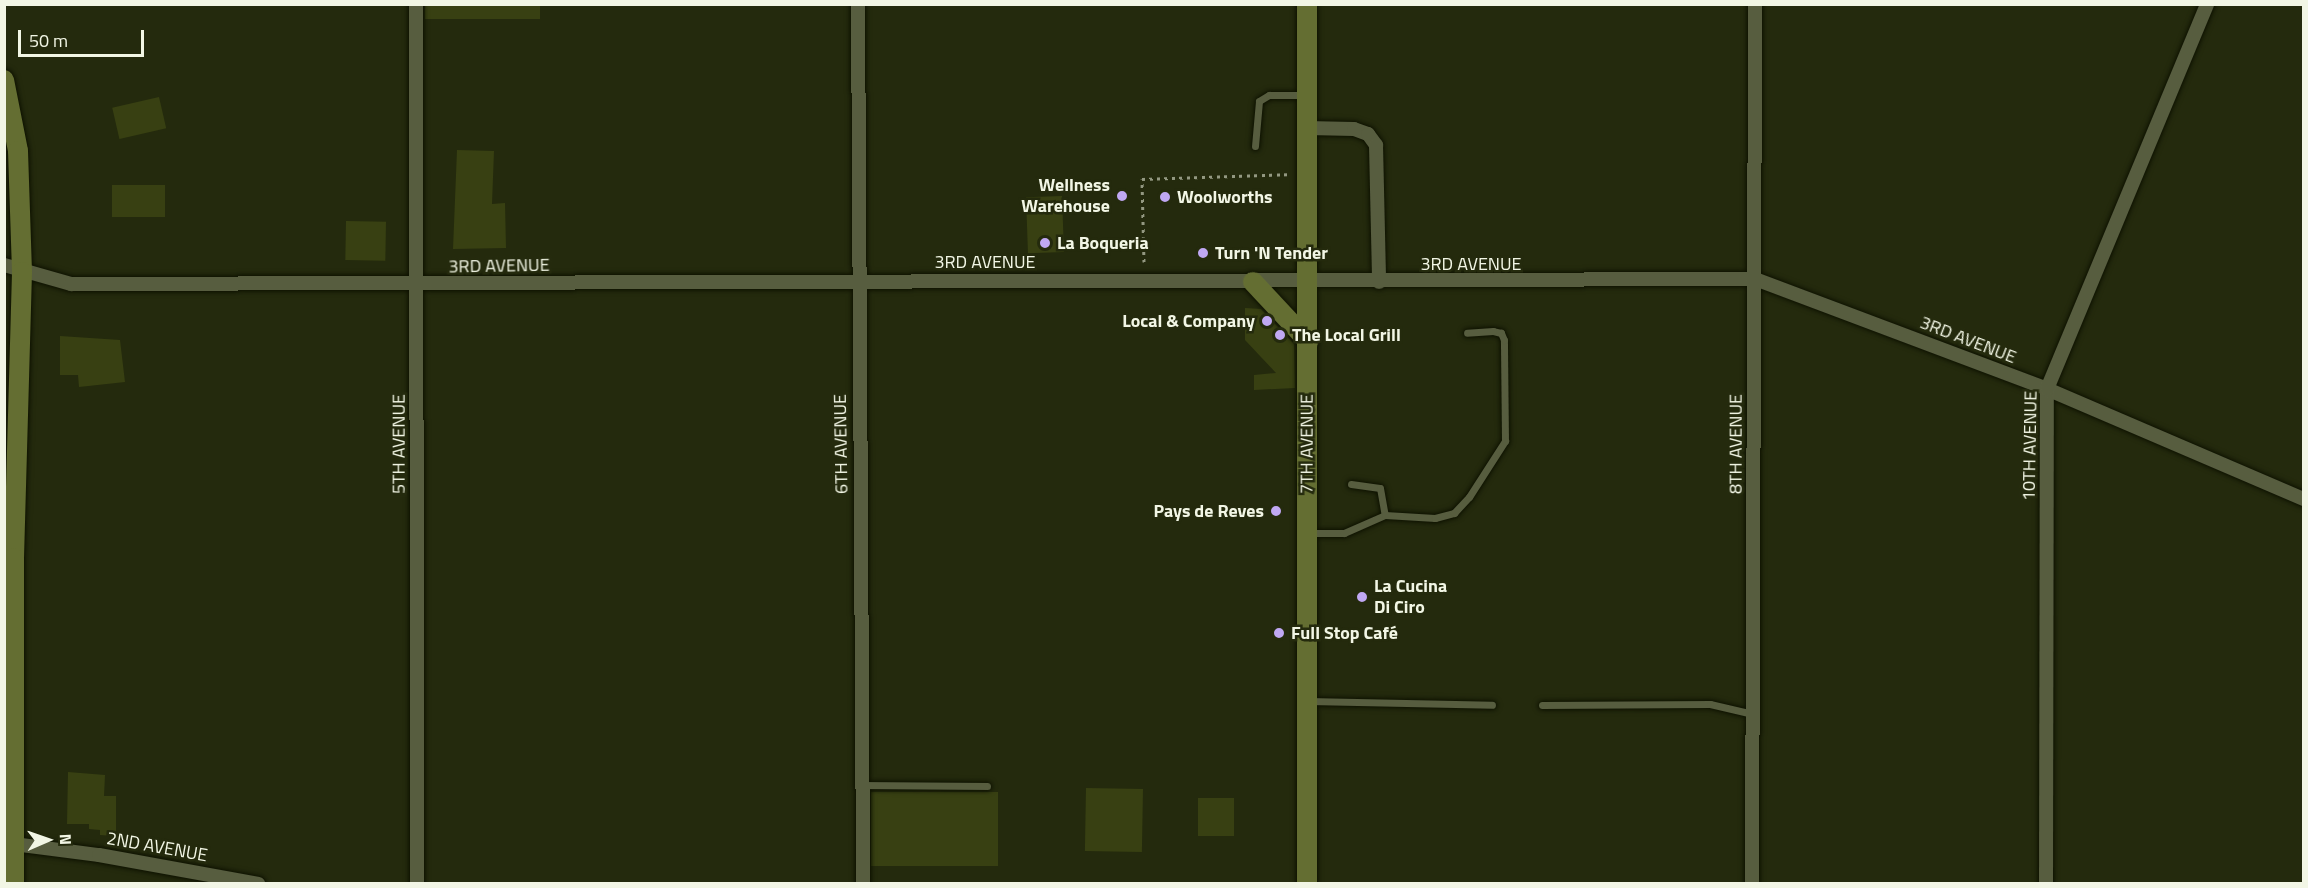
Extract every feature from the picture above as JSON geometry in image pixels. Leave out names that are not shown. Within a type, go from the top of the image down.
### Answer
[{"type":"main road","name":"7TH AVENUE","points":[[1307,4],[1307,884]]},
{"type":"main road","points":[[4,80],[18,151],[13,269],[9,556],[9,844],[14,884]]},
{"type":"main road","points":[[1253,282],[1308,341]]},
{"type":"street","name":"5TH AVENUE","points":[[416,4],[417,884]]},
{"type":"street","name":"6TH AVENUE","points":[[858,4],[863,884]]},
{"type":"street","name":"8TH AVENUE","points":[[1752,884],[1755,4]]},
{"type":"street","points":[[2200,4],[2200,21]]},
{"type":"street","name":"10TH AVENUE","points":[[2046,884],[2047,389],[2207,4]]},
{"type":"street","points":[[1307,128],[1354,129],[1368,134],[1376,145],[1379,282]]},
{"type":"street","name":"3RD AVENUE","points":[[13,269],[70,284],[417,285],[858,280],[1379,282],[1755,279],[2047,389],[2304,499]]},
{"type":"street","name":"2ND AVENUE","points":[[9,844],[99,855],[258,884]]},
{"type":"lane","points":[[1255,146],[1259,100],[1269,95],[1307,95]]},
{"type":"lane","points":[[1307,533],[1344,532],[1385,516],[1435,518],[1454,513],[1469,497],[1505,441],[1504,340],[1501,333],[1493,331],[1467,333]]},
{"type":"lane","points":[[1352,484],[1380,488],[1385,516]]},
{"type":"lane","points":[[1307,700],[1492,705]]},
{"type":"lane","points":[[1542,705],[1710,704],[1753,714]]},
{"type":"lane","points":[[863,785],[987,786]]},
{"type":"path","points":[[1144,262],[1142,179],[1294,174]]},
{"type":"building","points":[[425,4],[540,4],[540,19],[425,19]]},
{"type":"building","points":[[159,97],[166,128],[119,139],[112,108]]},
{"type":"building","points":[[457,150],[494,151],[492,204],[505,203],[506,248],[453,249]]},
{"type":"building","points":[[112,185],[165,185],[165,217],[112,217]]},
{"type":"building","points":[[1062,196],[1064,252],[1028,253],[1026,197]]},
{"type":"building","points":[[346,221],[386,222],[385,261],[345,260]]},
{"type":"building","points":[[1245,308],[1261,309],[1294,344],[1295,388],[1254,390],[1254,375],[1276,373],[1245,340]]},
{"type":"building","points":[[60,336],[120,340],[125,382],[79,387],[78,375],[60,375]]},
{"type":"building","points":[[68,772],[105,775],[104,796],[116,796],[116,836],[100,835],[100,830],[89,829],[89,824],[67,824]]},
{"type":"building","points":[[1086,788],[1143,789],[1142,852],[1085,851]]},
{"type":"building","points":[[871,792],[998,792],[998,866],[871,866]]},
{"type":"building","points":[[1198,798],[1234,798],[1234,836],[1198,836]]},
{"type":"place","name":"Wellness Warehouse","points":[[1122,196]]},
{"type":"place","name":"Woolworths","points":[[1165,197]]},
{"type":"place","name":"La Boqueria","points":[[1045,243]]},
{"type":"place","name":"Turn 'N Tender","points":[[1203,253]]},
{"type":"place","name":"Local & Company","points":[[1267,321]]},
{"type":"place","name":"The Local Grill","points":[[1280,335]]},
{"type":"place","name":"Pays de Reves","points":[[1276,511]]},
{"type":"place","name":"La Cucina Di Ciro","points":[[1362,597]]},
{"type":"place","name":"Full Stop Café","points":[[1279,633]]}]
